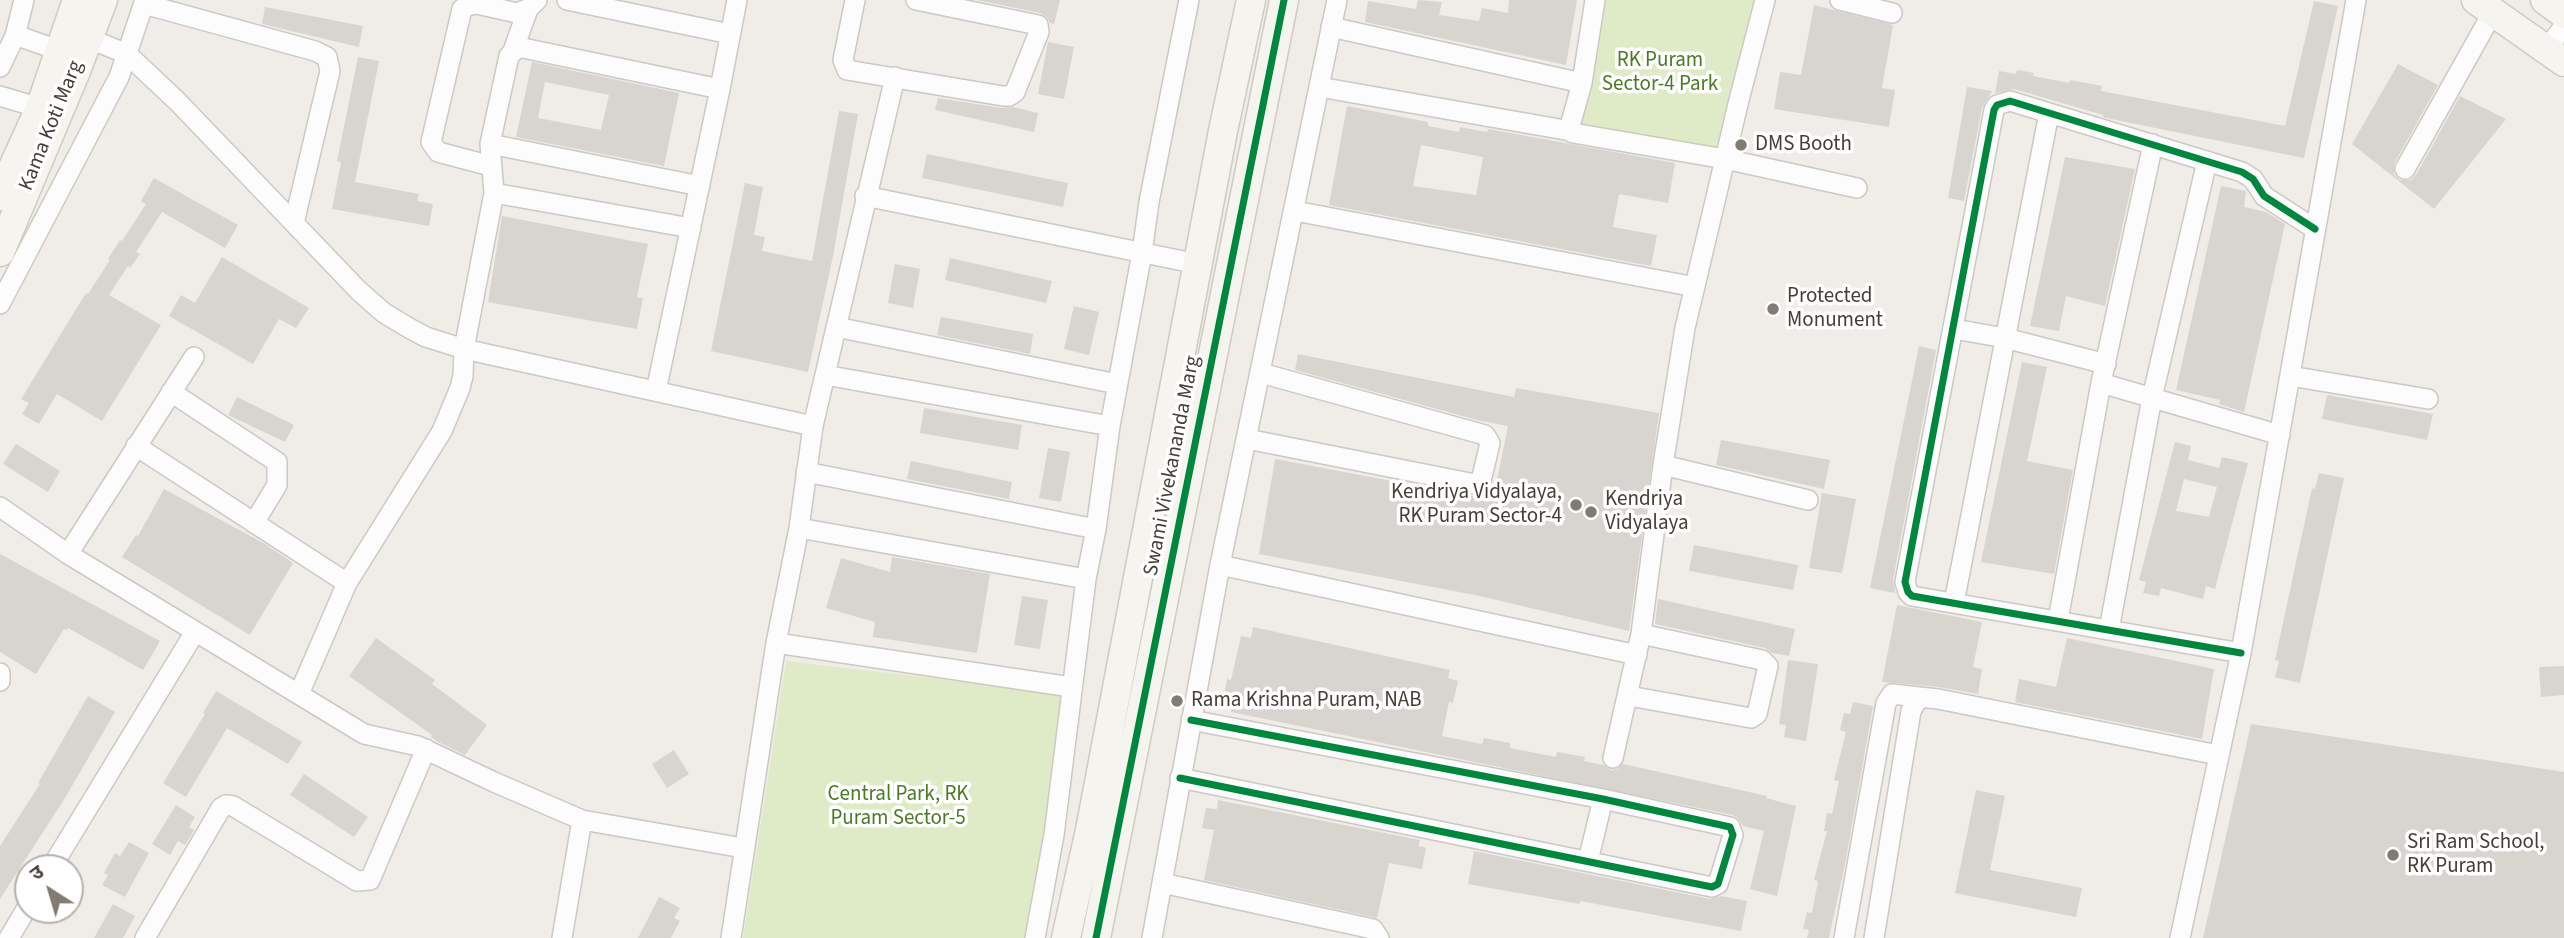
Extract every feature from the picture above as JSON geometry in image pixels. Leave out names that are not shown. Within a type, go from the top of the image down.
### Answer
[{"type":"street","points":[[0,67],[15,35],[24,0]]},
{"type":"street","name":"Kama Koti Marg","points":[[0,252],[73,40],[77,0]]},
{"type":"street","name":"Kama Koti Marg","points":[[0,196],[73,40],[103,0]]},
{"type":"street","points":[[567,0],[730,34]]},
{"type":"street","points":[[656,391],[737,0]]},
{"type":"street","points":[[855,0],[843,60],[847,69],[1009,96],[1018,88],[1039,32],[1038,25],[916,0]]},
{"type":"street","points":[[1035,938],[1054,835],[1071,687],[1110,426],[1149,202],[1181,52],[1189,0]]},
{"type":"street","name":"Swami Vivekananda Marg","points":[[1066,938],[1090,830],[1223,131],[1251,0]]},
{"type":"street","name":"Swami Vivekananda Marg","points":[[1096,938],[1284,0]]},
{"type":"street","points":[[1152,938],[1220,565],[1337,0]]},
{"type":"street","points":[[1571,131],[1582,83],[1595,0]]},
{"type":"street","points":[[1613,758],[1641,634],[1663,466],[1685,328],[1765,0]]},
{"type":"street","points":[[1840,0],[1892,13]]},
{"type":"street","points":[[2180,938],[2241,653],[2356,0]]},
{"type":"street","points":[[2544,0],[2564,14]]},
{"type":"street","points":[[0,304],[119,77],[144,2],[315,51],[327,57],[330,71],[294,223]]},
{"type":"street","points":[[491,166],[438,152],[431,142],[461,9],[470,4],[514,13],[533,5]]},
{"type":"street","points":[[299,694],[347,583],[450,416],[464,376],[464,349],[494,193],[490,144],[507,61],[533,5]]},
{"type":"street","points":[[2405,169],[2484,6],[2555,56],[2564,26]]},
{"type":"street","points":[[1331,27],[1582,83]]},
{"type":"street","points":[[15,35],[73,40],[127,54],[177,101],[359,291],[384,313],[426,337],[464,349],[813,426]]},
{"type":"street","points":[[513,51],[523,48],[720,89]]},
{"type":"street","points":[[731,938],[743,848],[776,643],[799,528],[813,426],[895,77]]},
{"type":"street","points":[[1319,87],[1725,159],[1857,188]]},
{"type":"street","points":[[0,96],[40,108]]},
{"type":"street","points":[[2241,653],[1912,596],[1905,588],[1905,582],[1994,110],[2002,103],[2010,101],[2242,172],[2253,179],[2264,196],[2315,229]]},
{"type":"street","points":[[1954,603],[2049,113]]},
{"type":"street","points":[[490,144],[700,186]]},
{"type":"street","points":[[2058,620],[2104,374],[2153,144]]},
{"type":"street","points":[[2109,630],[2152,398],[2207,161]]},
{"type":"street","points":[[494,193],[691,228]]},
{"type":"street","points":[[865,196],[1198,264]]},
{"type":"street","points":[[1295,211],[1695,287]]},
{"type":"street","points":[[836,327],[1117,384]]},
{"type":"street","points":[[1954,328],[2005,338],[2104,374],[2152,398],[2280,435]]},
{"type":"street","points":[[68,554],[194,357]]},
{"type":"street","points":[[1247,439],[1475,484],[1482,481],[1490,443],[1485,435],[1261,373]]},
{"type":"street","points":[[825,375],[1110,426]]},
{"type":"street","points":[[2290,376],[2428,399]]},
{"type":"street","points":[[171,392],[277,462],[277,485],[254,523]]},
{"type":"street","points":[[136,446],[347,583]]},
{"type":"street","points":[[1663,466],[1808,500]]},
{"type":"street","points":[[806,472],[1096,529]]},
{"type":"street","points":[[0,507],[68,554],[364,734],[426,749],[582,820],[743,848]]},
{"type":"street","points":[[799,528],[1086,579]]},
{"type":"street","points":[[1220,565],[1637,655]]},
{"type":"street","points":[[60,854],[195,632]]},
{"type":"street","points":[[1629,696],[1751,718],[1757,714],[1768,666],[1762,660],[1641,634]]},
{"type":"street","points":[[776,643],[1071,687]]},
{"type":"street","points":[[0,673],[0,681]]},
{"type":"street","points":[[1844,938],[1886,703],[1892,694],[1938,699],[2218,755]]},
{"type":"street","points":[[1874,938],[1911,711],[1919,697]]},
{"type":"street","points":[[1180,778],[1712,887],[1718,884],[1733,835],[1730,827],[1603,799],[1191,720]]},
{"type":"street","points":[[145,938],[221,808],[226,806],[233,806],[357,881],[370,880],[426,749]]},
{"type":"street","points":[[1588,861],[1603,799]]},
{"type":"street","points":[[562,938],[582,820]]},
{"type":"street","points":[[1163,883],[1373,929],[1379,938]]},
{"type":"green space","name":"RK Puram Sector-4 Park","points":[[1594,0],[1761,0],[1719,158],[1571,131]]},
{"type":"green space","name":"Central Park, RK Puram Sector-5","points":[[786,661],[1068,694],[1061,748],[1026,938],[743,938]]},
{"type":"building","points":[[977,0],[1060,0],[1054,24],[1040,13]]},
{"type":"building","points":[[1418,0],[1442,2],[1439,15],[1479,21],[1482,8],[1508,13],[1509,0],[1577,0],[1566,65],[1365,22],[1368,1],[1416,9]]},
{"type":"building","points":[[2314,1],[2338,6],[2304,158],[2111,119],[2014,89],[1995,93],[1999,71],[2016,74],[2017,70],[2069,83],[2070,80],[2102,86],[2101,91],[2285,126]]},
{"type":"building","points":[[1814,5],[1893,25],[1882,88],[1895,90],[1889,127],[1774,109],[1780,72],[1801,75]]},
{"type":"building","points":[[265,7],[363,26],[359,47],[262,24]]},
{"type":"building","points":[[1048,42],[1074,47],[1064,99],[1038,94]]},
{"type":"building","points":[[358,57],[379,61],[355,182],[419,194],[417,201],[433,204],[429,226],[332,209],[341,162],[337,161]]},
{"type":"building","points":[[532,62],[679,93],[664,166],[516,137]],"holes":[[[545,82],[609,95],[601,130],[538,118]]]},
{"type":"building","points":[[2398,64],[2438,85],[2394,164],[2394,175],[2400,180],[2411,180],[2416,175],[2460,96],[2506,119],[2434,209],[2352,144]]},
{"type":"building","points":[[1967,87],[1992,91],[1982,108],[1964,201],[1948,198]]},
{"type":"building","points":[[938,98],[1001,108],[1013,107],[1038,113],[1034,132],[935,110]]},
{"type":"building","points":[[1347,106],[1428,122],[1428,126],[1459,132],[1460,127],[1487,132],[1488,129],[1675,163],[1668,203],[1619,194],[1613,227],[1657,235],[1651,266],[1329,205]],"holes":[[[1421,145],[1483,157],[1476,195],[1413,186]]]},
{"type":"building","points":[[839,111],[858,114],[833,256],[808,372],[711,351],[745,183],[763,187],[754,235],[765,237],[762,251],[812,261]]},
{"type":"building","points":[[927,154],[1068,183],[1063,207],[922,178]]},
{"type":"building","points":[[2065,157],[2135,169],[2105,306],[2066,296],[2059,331],[2030,326]]},
{"type":"building","points":[[154,178],[238,225],[225,248],[162,212],[136,252],[140,254],[130,268],[128,266],[109,295],[161,325],[102,421],[57,394],[39,424],[22,414],[29,403],[21,399],[86,293],[88,294],[120,240],[122,241],[146,204],[141,201]]},
{"type":"building","points":[[2221,186],[2246,191],[2244,207],[2266,212],[2285,224],[2244,412],[2219,404],[2220,400],[2176,390]]},
{"type":"building","points":[[502,216],[648,244],[637,297],[643,298],[637,329],[488,302]]},
{"type":"building","points":[[222,257],[309,308],[296,328],[279,319],[253,364],[169,316],[181,295],[195,303]]},
{"type":"building","points":[[950,258],[1052,281],[1046,303],[945,280]]},
{"type":"building","points":[[895,264],[920,269],[913,308],[888,303]]},
{"type":"building","points":[[1074,306],[1099,312],[1089,355],[1064,349]]},
{"type":"building","points":[[941,317],[1033,334],[1030,354],[937,335]]},
{"type":"building","points":[[1919,346],[1936,350],[1893,580],[1895,593],[1870,588]]},
{"type":"building","points":[[1298,354],[1514,397],[1516,388],[1659,413],[1629,631],[1475,595],[1259,554],[1275,459],[1493,500],[1508,426],[1295,370]]},
{"type":"building","points":[[2022,362],[2047,367],[2027,461],[2073,470],[2054,574],[1981,562]]},
{"type":"building","points":[[2327,395],[2433,414],[2427,440],[2322,419]]},
{"type":"building","points":[[237,397],[294,425],[285,442],[228,415]]},
{"type":"building","points":[[924,408],[1022,425],[1018,450],[920,433]]},
{"type":"building","points":[[1721,440],[1830,460],[1824,489],[1716,465]]},
{"type":"building","points":[[2175,442],[2191,446],[2188,460],[2219,468],[2222,457],[2248,463],[2215,589],[2206,586],[2203,599],[2161,588],[2159,596],[2143,593],[2146,582],[2139,580]],"holes":[[[2184,479],[2217,487],[2209,517],[2176,511]]]},
{"type":"building","points":[[16,444],[60,471],[48,492],[3,464]]},
{"type":"building","points":[[1048,448],[1070,452],[1061,502],[1039,498]]},
{"type":"building","points":[[911,461],[1012,482],[1009,499],[907,479]]},
{"type":"building","points":[[2319,473],[2344,478],[2300,683],[2275,677],[2279,661],[2275,660],[2312,488],[2315,489]]},
{"type":"building","points":[[164,489],[265,544],[293,563],[250,635],[122,557],[136,535],[138,536]]},
{"type":"building","points":[[1822,493],[1856,499],[1842,573],[1809,568]]},
{"type":"building","points":[[1694,545],[1798,565],[1793,590],[1689,571]]},
{"type":"building","points":[[0,554],[160,641],[143,670],[68,628],[64,629],[36,674],[0,652]]},
{"type":"building","points":[[892,557],[990,574],[977,653],[873,637],[875,622],[826,608],[841,558],[890,572]]},
{"type":"building","points":[[1022,596],[1048,600],[1040,649],[1014,645]]},
{"type":"building","points":[[1658,599],[1795,629],[1789,656],[1772,653],[1765,648],[1655,624]]},
{"type":"building","points":[[1897,605],[1982,622],[1973,667],[1982,669],[1978,694],[1939,687],[1882,682]]},
{"type":"building","points":[[1253,627],[1450,670],[1448,678],[1458,681],[1453,703],[1449,702],[1442,736],[1482,744],[1484,738],[1510,743],[1510,748],[1556,757],[1557,752],[1585,757],[1584,761],[1603,765],[1611,770],[1623,764],[1767,796],[1766,798],[1796,806],[1777,896],[1750,889],[1764,831],[1743,826],[1733,815],[1231,712],[1233,703],[1223,701],[1227,679],[1231,680],[1241,636],[1251,638]]},
{"type":"building","points":[[376,638],[435,680],[432,684],[487,725],[465,755],[438,742],[349,676]]},
{"type":"building","points":[[2067,638],[2214,669],[2202,739],[2015,702],[2019,679],[2056,687]]},
{"type":"building","points":[[1788,660],[1818,664],[1806,741],[1784,737],[1786,725],[1779,724]]},
{"type":"building","points":[[2564,666],[2564,695],[2541,697],[2539,667]]},
{"type":"building","points":[[216,691],[302,742],[288,764],[227,728],[186,797],[163,783]]},
{"type":"building","points":[[88,696],[115,712],[29,854],[14,854],[14,877],[0,899],[0,846],[40,784],[38,783]]},
{"type":"building","points":[[1853,702],[1873,706],[1845,864],[1829,938],[1807,938],[1809,930],[1803,929],[1807,912],[1812,913],[1818,881],[1814,880],[1827,831],[1824,831],[1827,813],[1832,814],[1839,781],[1834,780],[1846,732],[1840,730],[1844,713],[1850,714]]},
{"type":"building","name":"Sri Ram School, RK Puram","points":[[2251,724],[2564,772],[2564,938],[2203,938]]},
{"type":"building","points":[[674,750],[689,774],[667,788],[652,764]]},
{"type":"building","points":[[304,774],[368,817],[354,837],[290,795]]},
{"type":"building","points":[[1976,790],[2005,796],[1990,870],[2082,888],[2076,917],[1955,893]]},
{"type":"building","points":[[1218,800],[1420,840],[1418,846],[1426,848],[1422,869],[1389,863],[1377,918],[1204,880],[1214,830],[1202,828],[1206,808],[1217,809]]},
{"type":"building","points":[[176,805],[195,817],[189,827],[194,830],[185,845],[178,841],[170,855],[152,844]]},
{"type":"building","points":[[129,842],[149,853],[125,897],[102,885],[108,875],[104,873],[115,853],[120,856]]},
{"type":"building","points":[[1474,851],[1710,899],[1721,896],[1747,901],[1741,931],[1580,901],[1580,904],[1468,884]]},
{"type":"building","points":[[659,897],[680,908],[674,918],[680,921],[671,938],[638,938]]},
{"type":"building","points":[[113,904],[135,916],[123,938],[94,938]]},
{"type":"cycle path","points":[[1096,938],[1284,0]]},
{"type":"cycle path","points":[[2241,653],[1912,596],[1905,582],[1997,105],[2010,101],[2242,172],[2253,179],[2264,196],[2315,229]]},
{"type":"cycle path","points":[[1180,778],[1712,887],[1718,884],[1733,835],[1730,827],[1603,799],[1191,720]]},
{"type":"place","name":"DMS Booth","points":[[1741,145]]},
{"type":"place","name":"Protected Monument","points":[[1773,309]]},
{"type":"place","name":"Kendriya Vidyalaya, RK Puram Sector-4","points":[[1576,505]]},
{"type":"place","name":"Kendriya Vidyalaya","points":[[1591,512]]},
{"type":"place","name":"Rama Krishna Puram, NAB","points":[[1177,701]]},
{"type":"place","name":"Sri Ram School, RK Puram","points":[[2393,855]]}]
